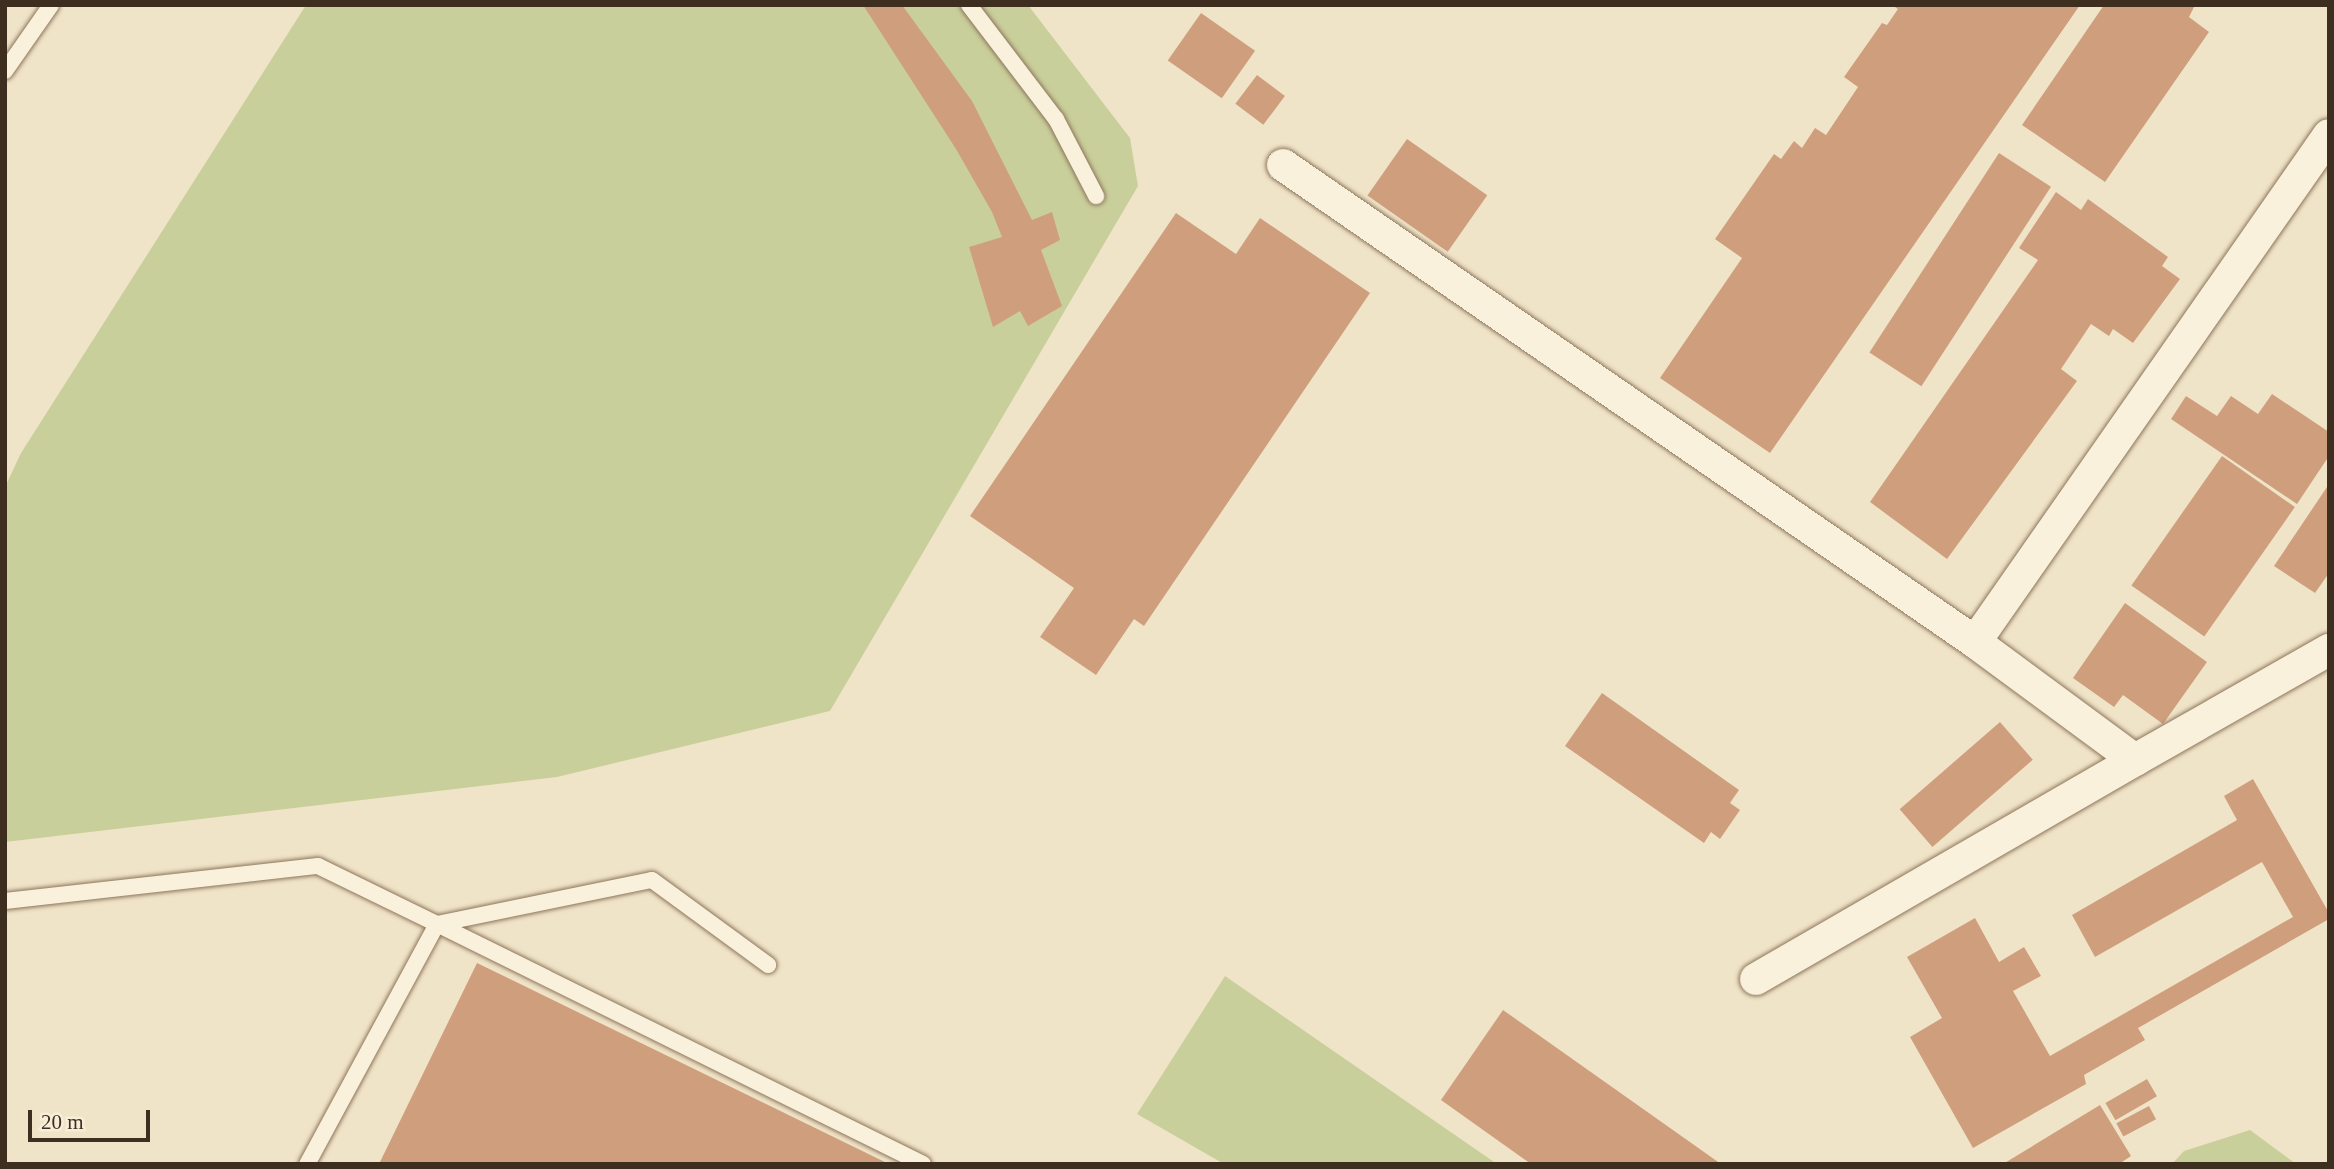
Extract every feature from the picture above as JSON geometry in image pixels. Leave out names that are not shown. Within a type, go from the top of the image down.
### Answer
[{"type":"street","points":[[1975,642],[2329,135]]},
{"type":"street","points":[[1283,165],[1975,642],[2135,760]]},
{"type":"street","points":[[1756,979],[2329,650]]},
{"type":"lane","points":[[5,71],[51,5]]},
{"type":"lane","points":[[969,5],[1056,120],[1096,196]]},
{"type":"lane","points":[[5,901],[318,866],[923,1164]]},
{"type":"lane","points":[[307,1164],[437,924],[652,880],[768,965]]},
{"type":"green space","points":[[306,5],[1028,5],[1130,138],[1138,186],[830,711],[557,777],[5,842],[5,487],[21,453]]},
{"type":"green space","points":[[1225,976],[1497,1164],[1224,1164],[1137,1114]]},
{"type":"green space","points":[[2250,1130],[2296,1164],[2172,1164],[2184,1151]]},
{"type":"building","points":[[863,5],[902,5],[972,101],[1032,220],[1052,212],[1060,240],[1041,250],[1062,306],[1028,326],[1020,311],[993,327],[969,247],[1002,237],[992,212],[956,149]]},
{"type":"building","points":[[1892,5],[2080,5],[1770,453],[1660,378],[1742,258],[1715,239],[1774,154],[1781,159],[1794,141],[1802,148],[1815,128],[1826,135],[1858,87],[1844,77],[1882,23],[1887,25],[1898,9]]},
{"type":"building","points":[[2104,5],[2195,5],[2189,17],[2209,32],[2105,182],[2022,125]]},
{"type":"building","points":[[1201,13],[1255,51],[1222,98],[1168,61]]},
{"type":"building","points":[[1257,75],[1285,96],[1263,125],[1235,104]]},
{"type":"building","points":[[1407,139],[1487,195],[1448,252],[1367,196]]},
{"type":"building","points":[[1999,153],[2051,187],[1921,386],[1869,353]]},
{"type":"building","points":[[2056,192],[2081,210],[2088,199],[2168,257],[2162,266],[2180,279],[2133,343],[2113,329],[2109,336],[2091,324],[2061,369],[2077,381],[1947,559],[1870,502],[2038,260],[2019,248]]},
{"type":"building","points":[[1176,213],[1236,254],[1260,218],[1370,293],[1144,626],[1134,619],[1096,675],[1040,637],[1074,588],[970,516]]},
{"type":"building","points":[[2272,394],[2329,432],[2329,456],[2297,504],[2171,419],[2186,396],[2217,416],[2231,396],[2258,414]]},
{"type":"building","points":[[2222,456],[2295,507],[2204,636],[2131,585]]},
{"type":"building","points":[[2329,484],[2329,573],[2315,593],[2274,566]]},
{"type":"building","points":[[2125,603],[2207,662],[2163,724],[2123,695],[2114,707],[2073,678]]},
{"type":"building","points":[[1602,693],[1739,790],[1730,803],[1740,810],[1720,839],[1711,832],[1704,843],[1565,746]]},
{"type":"building","points":[[2000,722],[2033,760],[1932,847],[1900,809]]},
{"type":"building","points":[[2253,779],[2329,913],[2329,919],[2138,1028],[2145,1040],[2084,1075],[2086,1084],[1973,1148],[1910,1037],[1942,1018],[1907,957],[1975,918],[1999,962],[2024,947],[2041,976],[2013,991],[2050,1056],[2293,917],[2262,862],[2095,957],[2072,915],[2237,820],[2224,796]]},
{"type":"building","points":[[477,963],[889,1164],[379,1164]]},
{"type":"building","points":[[1503,1010],[1721,1164],[1531,1164],[1441,1100]]},
{"type":"building","points":[[2147,1079],[2157,1096],[2115,1120],[2105,1103]]},
{"type":"building","points":[[2100,1105],[2131,1156],[2119,1164],[2003,1164]]},
{"type":"building","points":[[2149,1106],[2156,1119],[2123,1137],[2116,1123]]}]
